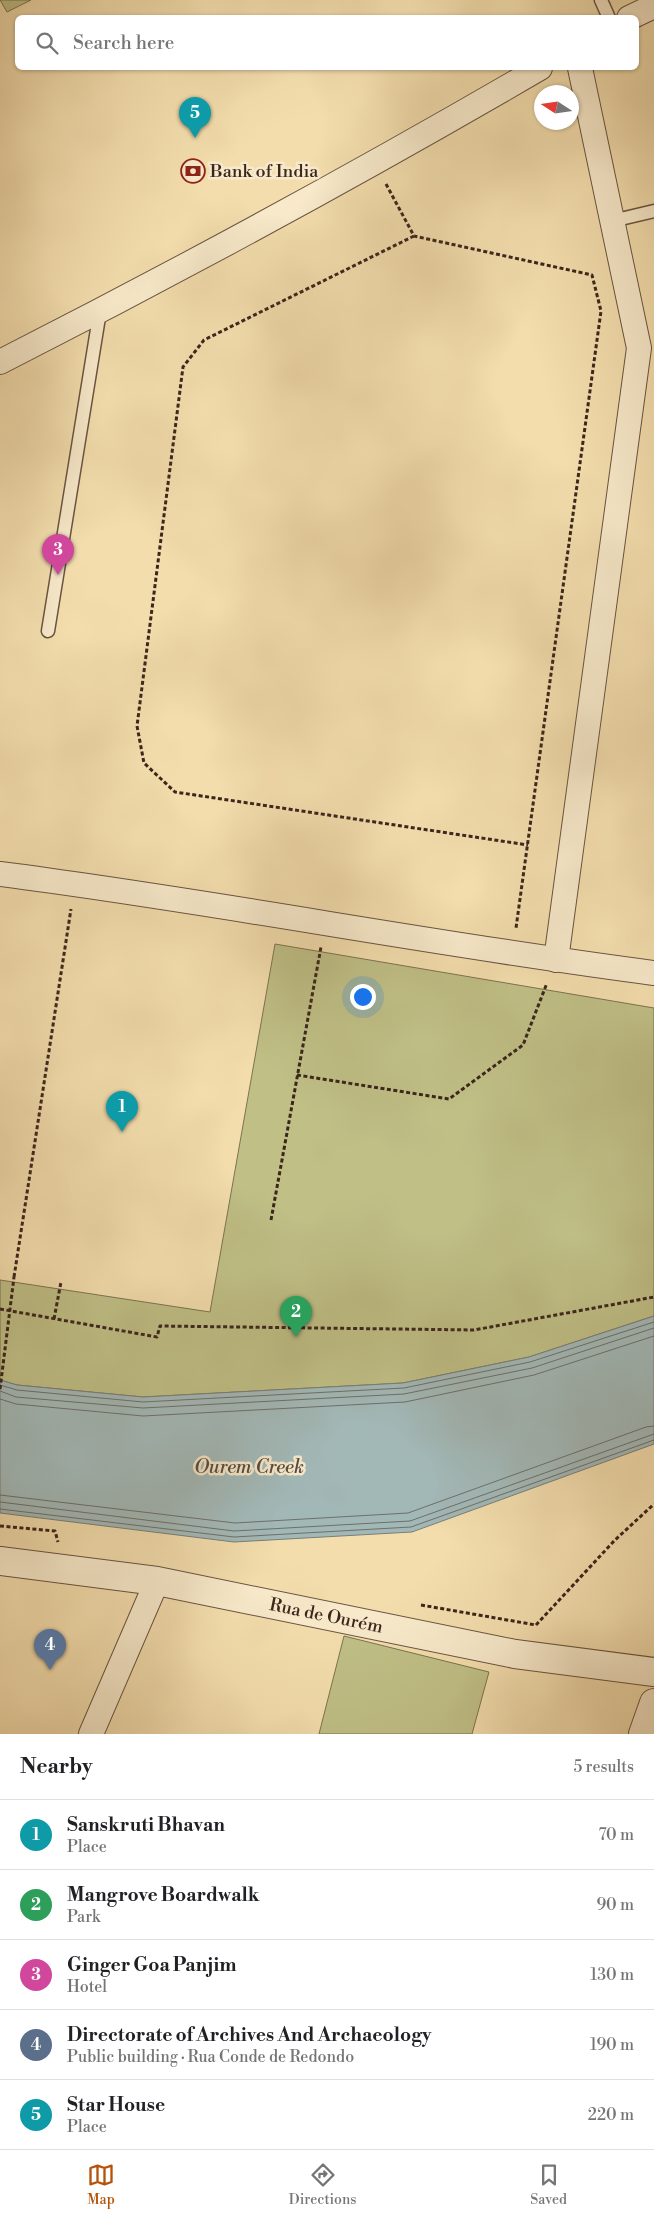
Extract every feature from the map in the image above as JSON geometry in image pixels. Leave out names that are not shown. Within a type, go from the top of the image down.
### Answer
[{"type":"street","points":[[635,15],[654,6]]},
{"type":"street","points":[[0,362],[100,311],[376,163],[537,70]]},
{"type":"street","points":[[556,960],[639,348],[580,70]]},
{"type":"street","points":[[0,874],[326,922],[556,960],[654,973]]},
{"type":"street","name":"Rua de Ourém","points":[[0,1561],[156,1581],[515,1654],[654,1672]]},
{"type":"street","points":[[91,1734],[156,1581]]},
{"type":"street","points":[[643,1734],[654,1703]]},
{"type":"lane","points":[[602,0],[608,15]]},
{"type":"lane","points":[[612,221],[654,210]]},
{"type":"lane","points":[[48,631],[100,311]]},
{"type":"path","points":[[376,163],[414,236]]},
{"type":"path","points":[[511,953],[522,890],[601,311],[592,275],[414,236],[204,340],[183,367],[136,726],[144,763],[175,792],[528,845]]},
{"type":"path","points":[[0,1389],[14,1277],[75,884]]},
{"type":"path","points":[[271,1220],[326,922]]},
{"type":"path","points":[[297,1075],[449,1099],[523,1045],[556,960]]},
{"type":"path","points":[[54,1319],[61,1282]]},
{"type":"path","points":[[0,1309],[156,1337],[160,1326],[474,1330],[654,1297]]},
{"type":"path","points":[[515,1654],[536,1625],[601,1554],[654,1504]]},
{"type":"path","points":[[0,1526],[55,1531],[60,1549]]},
{"type":"green space","points":[[0,0],[31,0],[7,12]]},
{"type":"green space","points":[[275,944],[654,1008],[654,1316],[529,1357],[403,1383],[143,1397],[17,1385],[0,1380],[0,1280],[210,1312]]},
{"type":"green space","points":[[344,1636],[489,1672],[472,1734],[319,1734]]},
{"type":"water","name":"Ourem Creek","points":[[654,1316],[654,1444],[412,1532],[234,1542],[0,1513],[0,1380],[17,1385],[143,1397],[403,1383],[529,1357]]},
{"type":"place","name":"Star House","points":[[195,138]]},
{"type":"place","name":"Bank of India","points":[[193,171]]},
{"type":"place","name":"Ginger Goa Panjim","points":[[58,575]]},
{"type":"place","name":"Sanskruti Bhavan","points":[[122,1132]]},
{"type":"place","name":"Mangrove Boardwalk","points":[[296,1337]]},
{"type":"place","name":"Directorate of Archives And Archaeology","points":[[50,1670]]}]
